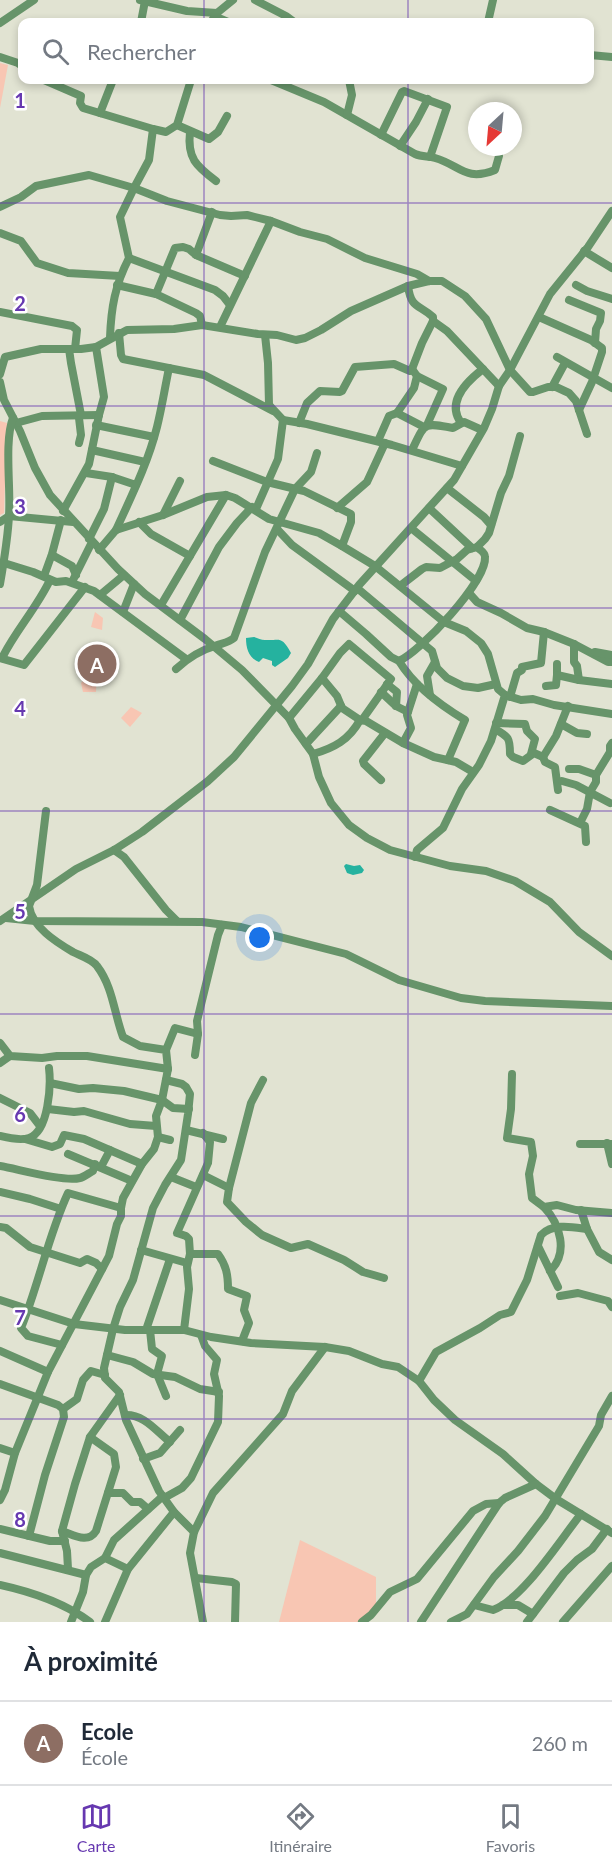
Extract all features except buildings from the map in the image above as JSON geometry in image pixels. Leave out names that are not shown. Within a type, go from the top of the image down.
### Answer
[{"type":"street","points":[[0,23],[34,0]]},
{"type":"street","points":[[141,18],[143,1],[214,17],[233,0]]},
{"type":"street","points":[[255,0],[289,18]]},
{"type":"street","points":[[489,18],[493,0]]},
{"type":"street","points":[[594,55],[612,57]]},
{"type":"street","points":[[0,57],[18,63]]},
{"type":"street","points":[[53,84],[81,96],[80,103],[83,108],[166,132],[177,125],[190,84]]},
{"type":"street","points":[[100,113],[111,84]]},
{"type":"street","points":[[281,84],[324,102],[422,157],[448,163],[472,175],[495,171],[499,156]]},
{"type":"street","points":[[347,115],[351,95],[350,84]]},
{"type":"street","points":[[381,135],[402,92],[428,99],[447,108],[430,157]]},
{"type":"street","points":[[400,146],[428,99]]},
{"type":"street","points":[[177,125],[209,138],[218,132],[227,116]]},
{"type":"street","points":[[110,338],[118,281],[129,258],[120,217],[149,160],[153,129]]},
{"type":"street","points":[[190,132],[189,146],[193,158],[202,170],[216,181]]},
{"type":"street","points":[[0,207],[21,197],[36,186],[89,176],[134,188],[167,201],[231,216],[247,215],[271,221],[333,242],[365,258],[417,274],[429,281]]},
{"type":"street","points":[[196,255],[212,212]]},
{"type":"street","points":[[3,919],[76,869],[114,850],[142,832],[228,764],[308,664],[339,611],[375,566],[454,480],[482,430],[499,387],[550,294],[610,216]]},
{"type":"street","points":[[220,327],[271,221]]},
{"type":"street","points":[[0,233],[21,240],[37,263],[68,273],[118,281],[156,294],[196,313],[200,316],[202,325]]},
{"type":"street","points":[[156,294],[175,248],[189,249],[196,255],[245,276]]},
{"type":"street","points":[[584,251],[612,268]]},
{"type":"street","points":[[129,258],[215,290],[230,305]]},
{"type":"street","points":[[0,374],[2,356],[41,349],[96,346],[127,330],[202,325],[265,335],[277,334],[296,340],[328,326],[351,311],[408,286],[429,281],[442,281],[465,296],[486,319],[510,370],[530,392],[552,387],[562,389],[573,396],[587,434]]},
{"type":"street","points":[[576,285],[612,299]]},
{"type":"street","points":[[337,508],[367,482],[389,416],[397,413],[414,388],[422,343],[433,317],[417,308],[410,300],[408,286]]},
{"type":"street","points":[[569,300],[601,313],[595,343]]},
{"type":"street","points":[[0,312],[72,326],[77,330],[72,349],[81,415],[79,442]]},
{"type":"street","points":[[539,317],[602,348],[593,378],[579,410]]},
{"type":"street","points":[[433,321],[447,331],[499,387]]},
{"type":"street","points":[[119,333],[123,359],[194,372],[213,378],[273,411],[283,420],[381,442],[462,466]]},
{"type":"street","points":[[265,335],[268,399],[273,411]]},
{"type":"street","points":[[63,510],[86,473],[104,397],[96,346]]},
{"type":"street","points":[[602,352],[612,355]]},
{"type":"street","points":[[557,357],[612,388]]},
{"type":"street","points":[[552,387],[566,363]]},
{"type":"street","points":[[299,423],[307,404],[320,391],[340,393],[355,367],[394,364],[444,389],[412,450]]},
{"type":"street","points":[[99,550],[116,530],[145,462],[154,437],[169,368]]},
{"type":"street","points":[[462,423],[456,416],[455,406],[466,381],[483,369]]},
{"type":"street","points":[[0,382],[10,416],[50,495],[99,550],[134,584],[247,674],[289,718],[313,754],[319,777],[332,803],[349,825],[390,850],[450,866],[486,871],[515,882],[549,902],[579,932],[612,956]]},
{"type":"street","points":[[397,413],[425,426],[435,423],[453,428],[464,422],[482,430]]},
{"type":"street","points":[[10,416],[99,415]]},
{"type":"street","points":[[0,584],[9,516],[10,416]]},
{"type":"street","points":[[180,620],[219,547],[254,508],[278,459],[283,420]]},
{"type":"street","points":[[96,425],[154,437]]},
{"type":"street","points":[[400,586],[422,568],[440,568],[485,539],[509,476],[520,436]]},
{"type":"street","points":[[92,450],[145,462]]},
{"type":"street","points":[[176,669],[186,659],[231,641],[235,635],[265,552],[295,489],[310,472],[317,453]]},
{"type":"street","points":[[213,461],[267,482],[321,498],[351,514],[351,522],[342,546]]},
{"type":"street","points":[[86,473],[112,477],[136,485]]},
{"type":"street","points":[[74,578],[104,509],[112,477]]},
{"type":"street","points":[[163,515],[180,481]]},
{"type":"street","points":[[447,488],[491,525]]},
{"type":"street","points":[[116,530],[163,515],[207,497],[226,495],[254,508],[269,519],[278,526],[292,545],[416,636],[422,645],[432,651],[437,668],[447,678],[463,686],[478,688],[496,684]]},
{"type":"street","points":[[161,605],[226,495]]},
{"type":"street","points":[[399,661],[417,650],[469,592],[485,557],[483,552],[474,547],[429,508]]},
{"type":"street","points":[[0,522],[9,516],[73,522]]},
{"type":"street","points":[[61,520],[47,578],[38,604],[1,658],[24,665],[85,587]]},
{"type":"street","points":[[139,522],[151,534],[190,556]]},
{"type":"street","points":[[278,526],[319,533],[375,566],[444,622],[466,631],[481,643],[488,654],[496,684],[501,692],[508,696],[612,714]]},
{"type":"street","points":[[411,528],[476,581]]},
{"type":"street","points":[[52,555],[72,566],[74,578],[85,587],[186,659]]},
{"type":"street","points":[[4,563],[56,582],[74,578]]},
{"type":"street","points":[[100,596],[124,574]]},
{"type":"street","points":[[123,612],[134,584]]},
{"type":"street","points":[[469,592],[477,602],[527,628],[544,632],[612,662]]},
{"type":"street","points":[[339,611],[391,657],[399,661],[417,684],[446,709],[465,720],[448,760]]},
{"type":"street","points":[[415,857],[417,850],[443,828],[462,789],[479,765],[517,673],[522,670],[522,667],[541,663],[544,632]]},
{"type":"street","points":[[289,718],[349,644],[390,676],[391,679],[347,739],[327,750],[313,754]]},
{"type":"street","points":[[574,644],[574,662],[577,666],[579,680]]},
{"type":"street","points":[[589,651],[612,655]]},
{"type":"street","points":[[430,695],[427,676],[435,662]]},
{"type":"street","points":[[546,686],[556,685],[557,664]]},
{"type":"street","points":[[557,675],[612,684]]},
{"type":"street","points":[[322,678],[337,696],[341,706],[361,720],[403,743],[456,762],[473,772]]},
{"type":"street","points":[[387,684],[397,692],[396,706]]},
{"type":"street","points":[[403,743],[411,728],[408,712],[417,684]]},
{"type":"street","points":[[381,692],[396,706],[408,712]]},
{"type":"street","points":[[306,744],[341,706]]},
{"type":"street","points":[[543,757],[551,745],[568,706]]},
{"type":"street","points":[[525,724],[527,731],[536,739],[531,754],[523,761],[513,757],[510,754],[510,740],[495,726],[525,724]]},
{"type":"street","points":[[561,724],[577,733],[587,734]]},
{"type":"street","points":[[381,780],[363,761],[385,733]]},
{"type":"street","points":[[580,823],[587,809],[590,792],[596,782],[596,775],[610,753],[611,747]]},
{"type":"street","points":[[531,754],[543,757]]},
{"type":"street","points":[[543,757],[545,762],[555,767],[558,790]]},
{"type":"street","points":[[569,768],[596,775]]},
{"type":"street","points":[[562,781],[576,785],[610,802]]},
{"type":"street","points":[[550,810],[585,826],[586,842]]},
{"type":"street","points":[[45,811],[37,885],[30,901],[30,909],[35,921],[42,929],[72,951],[96,964],[109,986],[123,1037],[140,1046],[166,1050]]},
{"type":"street","points":[[114,850],[124,856],[177,921]]},
{"type":"street","points":[[3,919],[202,922],[262,932],[346,954],[399,980],[461,998],[612,1006]]},
{"type":"street","points":[[195,1055],[197,1021],[222,925]]},
{"type":"street","points":[[0,1500],[15,1453],[48,1372],[109,1256],[117,1224],[122,1216],[123,1198],[142,1164],[154,1149],[158,1137],[156,1116],[162,1100],[168,1069],[166,1050],[175,1028],[198,1034]]},
{"type":"street","points":[[0,1035],[0,1043],[10,1056]]},
{"type":"street","points":[[0,1063],[10,1056],[42,1058],[87,1056],[168,1069]]},
{"type":"street","points":[[25,1139],[31,1138],[48,1109],[49,1068]]},
{"type":"street","points":[[512,1074],[507,1138],[531,1142],[533,1156],[529,1173],[532,1198],[549,1213],[560,1236],[561,1251],[558,1264],[550,1271]]},
{"type":"street","points":[[166,1080],[186,1087],[190,1094],[181,1160],[153,1208],[134,1280],[120,1307],[104,1368],[106,1381],[116,1388],[120,1395],[125,1415],[143,1459],[163,1497],[174,1512],[195,1532]]},
{"type":"street","points":[[263,1080],[251,1103],[229,1188],[228,1202],[246,1222],[262,1235],[291,1248],[308,1244],[344,1260],[363,1272],[384,1278]]},
{"type":"street","points":[[50,1083],[79,1089],[124,1091],[162,1100],[173,1108],[189,1109]]},
{"type":"street","points":[[0,1098],[30,1113],[40,1126]]},
{"type":"street","points":[[48,1109],[84,1111],[130,1124],[156,1126]]},
{"type":"street","points":[[186,1130],[223,1139]]},
{"type":"street","points":[[184,1330],[189,1289],[189,1239],[177,1233],[207,1163],[210,1142],[203,1133]]},
{"type":"street","points":[[0,1136],[25,1139],[52,1147],[60,1144],[64,1135],[84,1139],[142,1164]]},
{"type":"street","points":[[158,1137],[170,1140]]},
{"type":"street","points":[[580,1144],[609,1143],[612,1164]]},
{"type":"street","points":[[0,1166],[35,1174],[70,1179],[80,1178],[93,1171],[110,1150]]},
{"type":"street","points":[[68,1154],[132,1181]]},
{"type":"street","points":[[203,1175],[229,1188]]},
{"type":"street","points":[[171,1177],[196,1187]]},
{"type":"street","points":[[62,1345],[27,1336],[21,1328],[68,1193],[70,1179]]},
{"type":"street","points":[[0,1192],[61,1209]]},
{"type":"street","points":[[68,1193],[121,1208]]},
{"type":"street","points":[[544,1207],[557,1205],[612,1213]]},
{"type":"street","points":[[580,1210],[599,1252],[612,1260]]},
{"type":"street","points":[[0,1227],[6,1228],[30,1247],[47,1254],[80,1263],[87,1259],[102,1269]]},
{"type":"street","points":[[419,1381],[436,1352],[501,1315],[511,1312],[527,1280],[541,1235],[546,1230],[556,1227],[587,1229]]},
{"type":"street","points":[[538,1246],[559,1291],[608,1300],[612,1307]]},
{"type":"street","points":[[141,1250],[188,1263]]},
{"type":"street","points":[[190,1254],[218,1254],[226,1266],[228,1288],[247,1296],[244,1310],[249,1321],[242,1341]]},
{"type":"street","points":[[166,1396],[157,1374],[162,1356],[152,1349],[148,1330],[170,1259]]},
{"type":"street","points":[[0,1300],[74,1324],[113,1329],[184,1330],[201,1335],[276,1346],[325,1347],[349,1351],[382,1364],[398,1367],[419,1381],[434,1400],[455,1420],[503,1454],[536,1484],[609,1531],[564,1573],[527,1622]]},
{"type":"street","points":[[71,1622],[83,1592],[86,1575],[91,1567],[105,1558],[114,1540],[163,1497],[182,1488],[194,1473],[218,1419],[219,1392],[214,1374],[217,1360],[205,1346],[201,1335]]},
{"type":"street","points":[[203,1622],[190,1553],[195,1532],[213,1493],[283,1414],[292,1391],[325,1347]]},
{"type":"street","points":[[0,1351],[48,1372]]},
{"type":"street","points":[[107,1355],[131,1362],[157,1374],[175,1377],[201,1389],[219,1392]]},
{"type":"street","points":[[63,1409],[77,1399],[83,1380],[91,1371],[105,1375]]},
{"type":"street","points":[[0,1384],[63,1409],[64,1418],[45,1475],[29,1536]]},
{"type":"street","points":[[68,1569],[62,1531],[90,1437],[120,1395]]},
{"type":"street","points":[[451,1622],[464,1616],[474,1605],[494,1577],[545,1516],[599,1426],[601,1415],[612,1396]]},
{"type":"street","points":[[125,1415],[142,1418],[170,1442]]},
{"type":"street","points":[[143,1459],[159,1454],[180,1430]]},
{"type":"street","points":[[62,1531],[87,1539],[92,1538],[117,1467],[116,1456],[90,1437]]},
{"type":"street","points":[[0,1448],[15,1453]]},
{"type":"street","points":[[421,1622],[499,1503],[536,1484]]},
{"type":"street","points":[[108,1493],[123,1493],[132,1502],[140,1502],[148,1509]]},
{"type":"street","points":[[362,1622],[371,1615],[390,1592],[417,1579],[473,1511],[486,1504],[499,1503]]},
{"type":"street","points":[[105,1622],[128,1569],[174,1512]]},
{"type":"street","points":[[474,1605],[493,1610],[503,1605],[529,1580],[580,1514]]},
{"type":"street","points":[[0,1529],[50,1541],[65,1541]]},
{"type":"street","points":[[0,1553],[86,1575]]},
{"type":"street","points":[[105,1558],[128,1569]]},
{"type":"street","points":[[563,1622],[612,1566]]},
{"type":"street","points":[[196,1578],[237,1584],[235,1622]]},
{"type":"street","points":[[0,1585],[32,1592],[75,1611],[90,1622]]},
{"type":"street","points":[[503,1605],[518,1605],[533,1614]]},
{"type":"shaded area","points":[[0,63],[8,65],[0,108]]},
{"type":"shaded area","points":[[0,421],[7,423],[4,513],[0,515]]},
{"type":"shaded area","points":[[95,612],[103,618],[102,630],[91,627]]},
{"type":"shaded area","points":[[91,672],[97,672],[96,692],[83,692],[81,683]]},
{"type":"shaded area","points":[[131,707],[142,713],[130,727],[121,718]]},
{"type":"shaded area","points":[[300,1540],[376,1577],[376,1614],[363,1622],[279,1622]]},
{"type":"water","points":[[254,637],[264,640],[280,640],[291,653],[275,667],[272,661],[263,658],[259,662],[250,656],[247,646],[246,638]]},
{"type":"water","points":[[346,864],[360,865],[364,870],[362,873],[353,875],[347,873],[344,866]]},
{"type":"place","name":"Ecole","points":[[97,664]]}]
